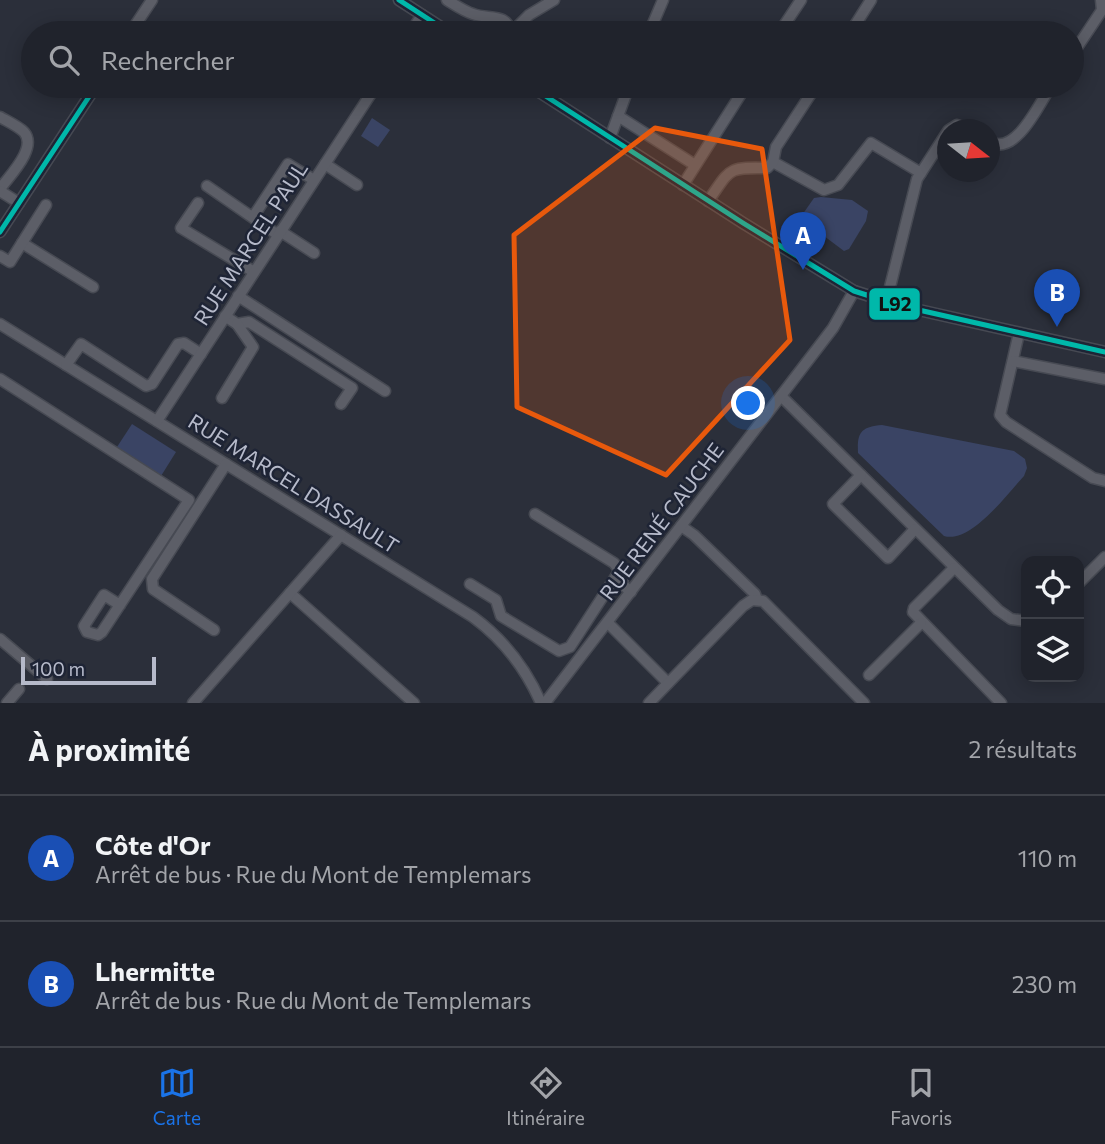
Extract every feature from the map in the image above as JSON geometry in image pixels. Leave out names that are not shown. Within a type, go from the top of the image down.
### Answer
[{"type":"street","points":[[138,21],[152,0]]},
{"type":"street","points":[[399,0],[431,21]]},
{"type":"street","points":[[447,0],[473,14],[505,21]]},
{"type":"street","points":[[523,21],[554,0]]},
{"type":"street","points":[[654,21],[663,0]]},
{"type":"street","points":[[787,21],[801,0]]},
{"type":"street","points":[[858,21],[871,0]]},
{"type":"street","points":[[1084,37],[1102,10],[1101,0]]},
{"type":"street","points":[[418,21],[422,15]]},
{"type":"street","points":[[0,232],[88,98]]},
{"type":"street","name":"RUE MARCEL PAUL","points":[[157,421],[368,98]]},
{"type":"street","points":[[548,98],[854,291],[886,303],[1105,352]]},
{"type":"street","points":[[610,138],[625,98]]},
{"type":"street","points":[[683,185],[738,98]]},
{"type":"street","points":[[708,201],[729,172],[736,167],[766,168],[774,162],[776,148],[808,98]]},
{"type":"street","points":[[1000,145],[1014,140],[1043,98]]},
{"type":"street","points":[[618,116],[695,165]]},
{"type":"street","points":[[0,117],[24,132],[28,141],[27,151],[0,190],[19,203]]},
{"type":"street","points":[[774,162],[824,190],[832,189],[871,143],[921,173]]},
{"type":"street","points":[[886,303],[917,179],[937,148]]},
{"type":"street","points":[[253,217],[288,164],[314,180]]},
{"type":"street","points":[[325,164],[357,185]]},
{"type":"street","points":[[207,186],[314,253]]},
{"type":"street","points":[[198,202],[181,228],[254,272]]},
{"type":"street","points":[[0,256],[10,262],[46,205]]},
{"type":"street","points":[[22,243],[93,287]]},
{"type":"street","name":"RUE RENÉ CAUCHE","points":[[543,703],[593,643],[839,320],[854,291]]},
{"type":"street","points":[[238,296],[385,391]]},
{"type":"street","points":[[222,398],[253,347],[237,324],[225,316]]},
{"type":"street","points":[[237,324],[249,322],[352,388],[341,404]]},
{"type":"street","name":"RUE MARCEL DASSAULT","points":[[0,324],[488,629],[519,663],[543,703]]},
{"type":"street","points":[[1019,333],[1000,415],[1006,422],[1093,478],[1105,481]]},
{"type":"street","points":[[66,365],[81,344],[146,386],[152,384],[178,344],[184,343],[201,354]]},
{"type":"street","points":[[1013,361],[1105,379]]},
{"type":"street","points":[[0,379],[189,500],[120,605]]},
{"type":"street","points":[[780,396],[1002,614],[1021,620]]},
{"type":"street","points":[[214,630],[153,589],[152,579],[226,464]]},
{"type":"street","points":[[861,475],[833,504],[888,558],[915,529]]},
{"type":"street","points":[[535,514],[614,563],[620,570],[623,585],[631,593]]},
{"type":"street","points":[[681,526],[694,535],[755,594],[757,600]]},
{"type":"street","points":[[193,703],[341,535]]},
{"type":"street","points":[[1084,578],[1105,556]]},
{"type":"street","points":[[954,568],[914,608],[914,616],[1001,703]]},
{"type":"street","points":[[470,584],[496,600],[501,616],[555,650],[570,647],[620,570]]},
{"type":"street","points":[[290,593],[414,703]]},
{"type":"street","points":[[649,703],[743,606],[757,600],[763,601],[864,703]]},
{"type":"street","points":[[608,623],[668,683]]},
{"type":"street","points":[[869,675],[921,623]]},
{"type":"street","points":[[579,633],[593,643]]},
{"type":"street","points":[[0,639],[47,679]]},
{"type":"street","points":[[7,703],[19,689]]},
{"type":"highlighted area","points":[[655,128],[762,149],[790,340],[666,475],[517,407],[514,235]]},
{"type":"water","points":[[372,118],[390,130],[378,147],[361,136]]},
{"type":"water","points":[[814,198],[852,200],[868,211],[866,221],[849,249],[844,251],[800,218]]},
{"type":"water","points":[[132,424],[176,452],[161,476],[117,447]]},
{"type":"water","points":[[882,425],[1014,451],[1025,459],[1027,468],[1024,476],[988,516],[966,533],[944,536],[858,453],[858,440],[862,432],[869,427]]},
{"type":"transit line","name":"L92","points":[[399,0],[431,21]]},
{"type":"transit line","name":"L92","points":[[0,232],[88,98]]},
{"type":"transit line","name":"L92","points":[[549,98],[854,291],[901,306],[1105,352]]},
{"type":"place","name":"Côte d'Or","points":[[803,270]]},
{"type":"place","name":"Lhermitte","points":[[1057,327]]}]
